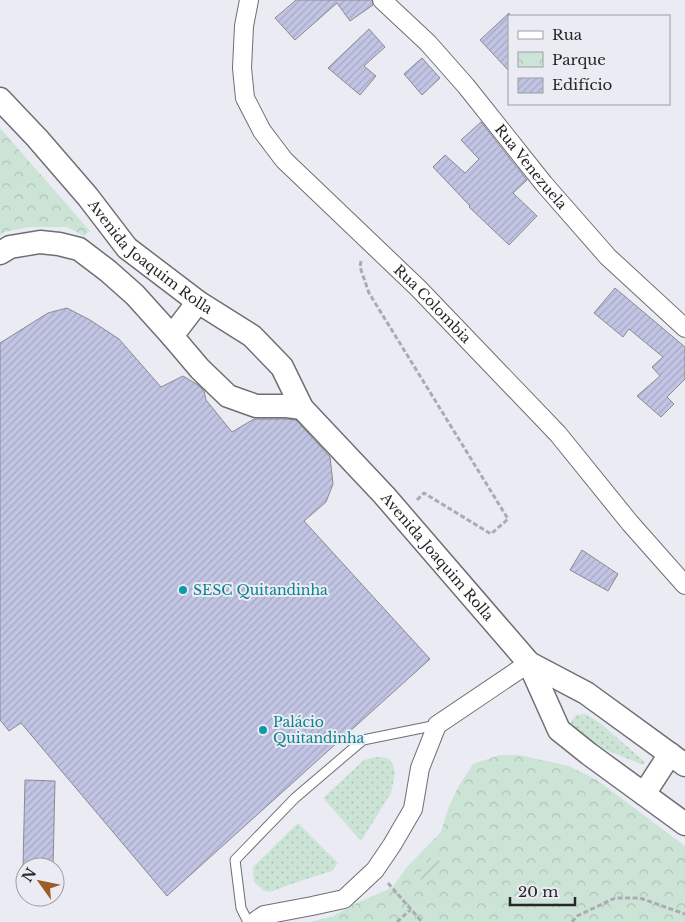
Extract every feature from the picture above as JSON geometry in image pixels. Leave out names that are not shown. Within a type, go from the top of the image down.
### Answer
[{"type":"street","name":"Rua Colombia","points":[[249,0],[244,26],[242,68],[245,98],[262,131],[284,160],[418,288],[558,434],[630,524],[685,586]]},
{"type":"street","name":"Rua Venezuela","points":[[382,0],[428,42],[466,86],[544,184],[608,257],[685,328]]},
{"type":"street","name":"Avenida Joaquim Rolla","points":[[0,99],[88,197],[127,248],[198,302],[252,336],[282,366],[302,408],[384,495],[528,663],[559,730],[685,824]]},
{"type":"street","points":[[0,253],[10,247],[40,242],[79,249],[135,295],[200,369],[228,396],[256,406],[302,408]]},
{"type":"street","points":[[108,271],[127,248]]},
{"type":"street","points":[[172,336],[198,302]]},
{"type":"street","name":"Avenida Joaquim Rolla","points":[[528,663],[586,693],[677,760]]},
{"type":"street","points":[[254,922],[264,915],[344,899],[375,870],[413,809],[420,768],[436,725],[528,663]]},
{"type":"street","points":[[644,794],[677,760]]},
{"type":"lane","points":[[248,922],[241,908],[235,860],[288,805],[363,740],[436,725]]},
{"type":"path","points":[[365,237],[360,267],[369,293],[508,519],[491,534],[424,493],[401,515]]},
{"type":"path","points":[[393,887],[422,922]]},
{"type":"path","points":[[572,922],[577,916],[615,898],[640,898],[685,914]]},
{"type":"path","points":[[397,922],[411,909]]},
{"type":"green space","points":[[0,128],[90,231],[84,236],[67,227],[29,227],[5,232],[0,235]]},
{"type":"green space","points":[[585,714],[599,722],[645,762],[643,765],[589,743],[571,729],[571,722],[576,715]]},
{"type":"green space","points":[[500,755],[519,755],[569,766],[597,780],[685,846],[685,922],[310,922],[333,916],[393,887],[406,868],[441,832],[448,809],[458,787],[473,764]]},
{"type":"green space","points":[[376,757],[389,759],[393,764],[395,774],[391,793],[361,841],[323,798],[364,760]]},
{"type":"green space","points":[[298,823],[338,863],[332,871],[270,892],[264,891],[254,882],[253,867]]},
{"type":"green space","points":[[435,854],[443,866],[424,885],[418,875]]},
{"type":"building","points":[[296,0],[372,0],[373,5],[350,21],[337,3],[295,40],[275,18]]},
{"type":"building","points":[[509,13],[508,70],[480,40]]},
{"type":"building","points":[[369,29],[385,47],[364,66],[376,76],[360,95],[328,68]]},
{"type":"building","points":[[422,58],[440,78],[422,95],[404,74]]},
{"type":"building","points":[[481,122],[527,180],[513,193],[537,216],[509,245],[469,207],[433,167],[445,155],[465,173],[479,159],[461,140]]},
{"type":"building","points":[[615,288],[685,347],[685,379],[667,397],[674,404],[661,417],[637,396],[660,376],[652,367],[663,357],[629,329],[623,337],[594,313]]},
{"type":"building","name":"SESC Quitandinha","points":[[67,308],[119,339],[161,387],[183,376],[198,385],[204,391],[206,400],[232,432],[254,419],[296,420],[330,457],[333,484],[326,502],[304,521],[430,659],[167,896],[21,723],[9,731],[0,720],[0,343],[48,313]]},
{"type":"building","points":[[582,550],[618,574],[608,591],[570,570]]},
{"type":"building","points":[[25,780],[55,781],[53,857],[23,857]]},
{"type":"place","name":"SESC Quitandinha","points":[[183,590]]},
{"type":"place","name":"Palácio Quitandinha","points":[[263,730]]}]
